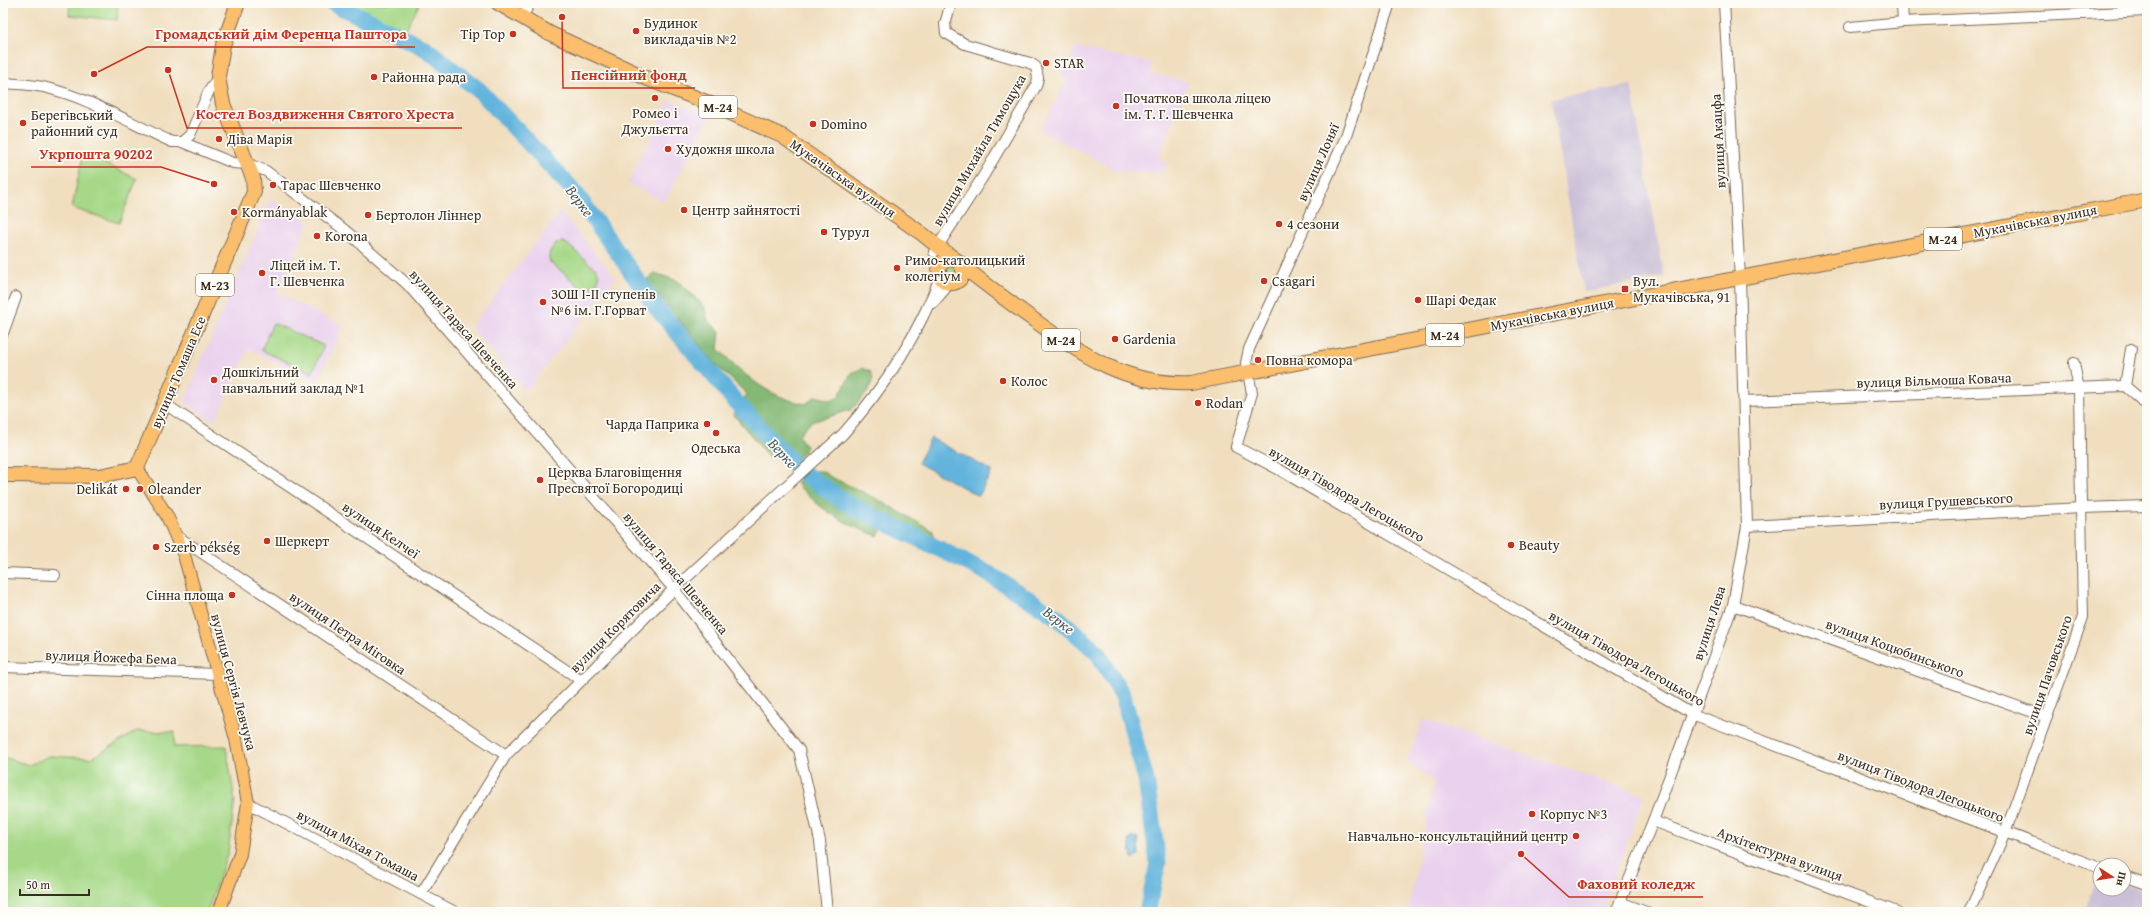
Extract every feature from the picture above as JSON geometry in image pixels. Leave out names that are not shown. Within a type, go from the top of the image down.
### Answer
[{"type":"highway","name":"М-23","points":[[238,3],[223,45],[218,77],[223,104],[248,164]]},
{"type":"highway","name":"Мукачівська вулиця","points":[[498,3],[549,33],[646,78],[706,102],[782,136],[924,236],[936,249],[959,263],[1082,354],[1130,376],[1149,381],[1171,384],[1191,383],[1247,373],[2147,200]]},
{"type":"highway","name":"вулиця Томаша Есе","points":[[137,468],[254,192],[253,178],[248,164]]},
{"type":"highway","name":"Мукачівська вулиця","points":[[936,249],[947,277]]},
{"type":"highway","points":[[947,261],[959,263],[963,272],[947,277],[947,261]]},
{"type":"highway","points":[[947,277],[982,281]]},
{"type":"highway","points":[[3,475],[100,476],[137,468]]},
{"type":"main road","name":"вулиця Сергія Левчука","points":[[137,468],[167,516],[184,555],[236,739],[248,803],[240,854],[219,912]]},
{"type":"street","points":[[522,17],[530,3]]},
{"type":"street","name":"вулиця Михайла Тимощука","points":[[936,249],[996,154],[1036,86],[1038,78],[1036,67],[1030,63],[965,44],[946,33],[945,24],[951,3]]},
{"type":"street","name":"вулиця Лоняї","points":[[1247,373],[1246,363],[1249,349],[1345,139],[1390,3]]},
{"type":"street","name":"вулиця Акацфа","points":[[1724,3],[1740,278]]},
{"type":"street","points":[[1902,3],[1903,22]]},
{"type":"street","points":[[1850,27],[1903,22],[2147,11]]},
{"type":"street","points":[[182,142],[190,135],[208,93],[218,77]]},
{"type":"street","name":"вулиця Тараса Шевченка","points":[[3,83],[42,87],[61,92],[172,142],[182,142],[233,163],[248,164],[266,171],[346,231],[407,284],[674,588],[799,750],[820,841],[827,912]]},
{"type":"street","name":"вулиця Корятовича","points":[[421,894],[506,755],[674,588],[786,486],[856,419],[887,378],[947,277]]},
{"type":"street","name":"вулиця Лева","points":[[1616,912],[1652,821],[1733,605],[1747,526],[1740,278]]},
{"type":"street","points":[[3,334],[16,297]]},
{"type":"street","points":[[2131,349],[2124,386],[2147,405]]},
{"type":"street","name":"вулиця Пачовського","points":[[1969,912],[2005,833],[2083,617],[2079,390],[2074,363]]},
{"type":"street","name":"вулиця Тіводора Легоцького","points":[[1247,373],[1252,393],[1236,447],[1280,470],[1692,714],[2092,865]]},
{"type":"street","name":"вулиця Вільмоша Ковача","points":[[1744,401],[2079,390],[2124,386]]},
{"type":"street","name":"вулиця Келчеї","points":[[165,404],[582,680]]},
{"type":"street","name":"вулиця Грушевського","points":[[1747,526],[2082,508],[2147,506]]},
{"type":"street","name":"вулиця Петра Міговка","points":[[175,535],[506,755]]},
{"type":"street","points":[[3,574],[55,575]]},
{"type":"street","name":"вулиця Коцюбинського","points":[[1733,605],[2047,717]]},
{"type":"street","name":"вулиця Йожефа Бема","points":[[3,667],[218,674]]},
{"type":"street","name":"вулиця Міхая Томаша","points":[[248,803],[455,912]]},
{"type":"street","name":"Архітектурна вулиця","points":[[1652,821],[1897,912]]},
{"type":"street","points":[[2132,879],[2147,884]]},
{"type":"street","points":[[1620,902],[1646,912]]},
{"type":"shaded area","name":"Початкова школа ліцею ім. Т. Г. Шевченка","points":[[1074,47],[1152,63],[1150,73],[1189,82],[1159,156],[1166,164],[1164,173],[1115,171],[1103,163],[1040,131],[1067,79],[1061,76],[1064,62],[1071,63]]},
{"type":"shaded area","points":[[1631,85],[1664,276],[1584,292],[1551,99]]},
{"type":"shaded area","name":"Художня школа","points":[[669,100],[710,116],[664,202],[628,183]]},
{"type":"shaded area","name":"Ліцей ім. Т. Г. Шевченка","points":[[271,199],[309,222],[277,293],[344,326],[316,382],[249,349],[215,421],[185,404],[186,397]]},
{"type":"shaded area","name":"ЗОШ І-ІІ ступенів №6 ім. Г.Горват","points":[[560,211],[616,278],[526,391],[471,327]]},
{"type":"shaded area","points":[[1423,719],[1644,795],[1602,912],[1408,912],[1434,782],[1407,761]]},
{"type":"shaded area","points":[[2132,887],[2147,891],[2147,912],[2085,912],[2092,892],[2092,897],[2132,897]]},
{"type":"green space","points":[[70,3],[118,3],[117,20],[69,15]]},
{"type":"green space","points":[[340,3],[420,3],[405,32]]},
{"type":"green space","points":[[83,153],[137,179],[119,223],[72,208]]},
{"type":"green space","points":[[562,242],[567,244],[597,270],[598,279],[594,287],[583,289],[550,262],[549,254],[551,250],[556,243]]},
{"type":"green space","points":[[951,266],[955,268],[957,272],[955,276],[951,278],[947,276],[945,272],[947,268]]},
{"type":"green space","points":[[655,273],[678,281],[705,307],[707,319],[720,332],[718,349],[738,368],[768,391],[792,401],[806,404],[815,396],[831,400],[839,396],[851,374],[862,368],[870,371],[873,378],[868,392],[851,410],[811,422],[799,436],[807,448],[797,458],[786,452],[769,457],[733,414],[747,394],[716,365],[646,280]]},
{"type":"green space","points":[[273,323],[324,346],[312,373],[261,350]]},
{"type":"green space","points":[[809,471],[822,471],[831,477],[877,499],[933,531],[934,538],[887,520],[878,536],[843,521],[814,501],[796,483]]},
{"type":"green space","points":[[137,731],[175,732],[174,747],[226,746],[235,801],[228,852],[207,912],[3,912],[3,757],[29,765],[49,756],[92,758]]},
{"type":"water","points":[[931,438],[992,471],[979,496],[918,463]]},
{"type":"water","points":[[1134,837],[1138,838],[1139,855],[1136,858],[1132,858],[1129,840]]},
{"type":"waterway","name":"Верке","points":[[333,3],[425,48],[480,91],[574,191],[656,307],[735,401],[799,470],[846,503],[984,571],[1057,617],[1097,652],[1123,696],[1146,780],[1158,863],[1147,912]]},
{"type":"place","name":"Пенсійний фонд","points":[[562,17]]},
{"type":"place","name":"Будинок викладачів №2","points":[[636,31]]},
{"type":"place","name":"Tip Top","points":[[513,34]]},
{"type":"place","name":"STAR","points":[[1046,63]]},
{"type":"place","name":"Костел Воздвиження Святого Хреста","points":[[168,70]]},
{"type":"place","name":"Громадський дім Ференца Паштора","points":[[94,74]]},
{"type":"place","name":"Районна рада","points":[[374,77]]},
{"type":"place","name":"Ромео і Джульєтта","points":[[655,98]]},
{"type":"place","name":"Початкова школа ліцею ім. Т. Г. Шевченка","points":[[1116,106]]},
{"type":"place","name":"Берегівський районний суд","points":[[23,123]]},
{"type":"place","name":"Domino","points":[[813,124]]},
{"type":"place","name":"Діва Марія","points":[[219,139]]},
{"type":"place","name":"Художня школа","points":[[668,149]]},
{"type":"place","name":"Укрпошта 90202","points":[[214,184]]},
{"type":"place","name":"Тарас Шевченко","points":[[273,185]]},
{"type":"place","name":"Центр зайнятості","points":[[684,210]]},
{"type":"place","name":"Kormányablak","points":[[234,212]]},
{"type":"place","name":"Бертолон Ліннер","points":[[368,215]]},
{"type":"place","name":"4 сезони","points":[[1279,224]]},
{"type":"place","name":"Турул","points":[[824,232]]},
{"type":"place","name":"Korona","points":[[317,236]]},
{"type":"place","name":"Римо-католицький колегіум","points":[[897,268]]},
{"type":"place","name":"Ліцей ім. Т. Г. Шевченка","points":[[262,273]]},
{"type":"place","name":"Csagari","points":[[1264,281]]},
{"type":"place","name":"Вул. Мукачівська, 91","points":[[1625,289]]},
{"type":"place","name":"Шарі Федак","points":[[1418,300]]},
{"type":"place","name":"ЗОШ І-ІІ ступенів №6 ім. Г.Горват","points":[[543,302]]},
{"type":"place","name":"Gardenia","points":[[1115,339]]},
{"type":"place","name":"Повна комора","points":[[1258,360]]},
{"type":"place","name":"Дошкільний навчальний заклад №1","points":[[214,380]]},
{"type":"place","name":"Колос","points":[[1003,381]]},
{"type":"place","name":"Rodan","points":[[1198,403]]},
{"type":"place","name":"Чарда Паприка","points":[[707,424]]},
{"type":"place","name":"Одеська","points":[[716,433]]},
{"type":"place","name":"Церква Благовіщення Пресвятої Богородиці","points":[[540,480]]},
{"type":"place","name":"Delikát","points":[[126,489]]},
{"type":"place","name":"Oleander","points":[[140,489]]},
{"type":"place","name":"Шеркерт","points":[[267,541]]},
{"type":"place","name":"Beauty","points":[[1511,545]]},
{"type":"place","name":"Szerb pékség","points":[[156,547]]},
{"type":"place","name":"Сінна площа","points":[[232,595]]},
{"type":"place","name":"Корпус №3","points":[[1532,814]]},
{"type":"place","name":"Навчально-консультаційний центр","points":[[1576,836]]},
{"type":"place","name":"Фаховий коледж","points":[[1521,854]]}]
